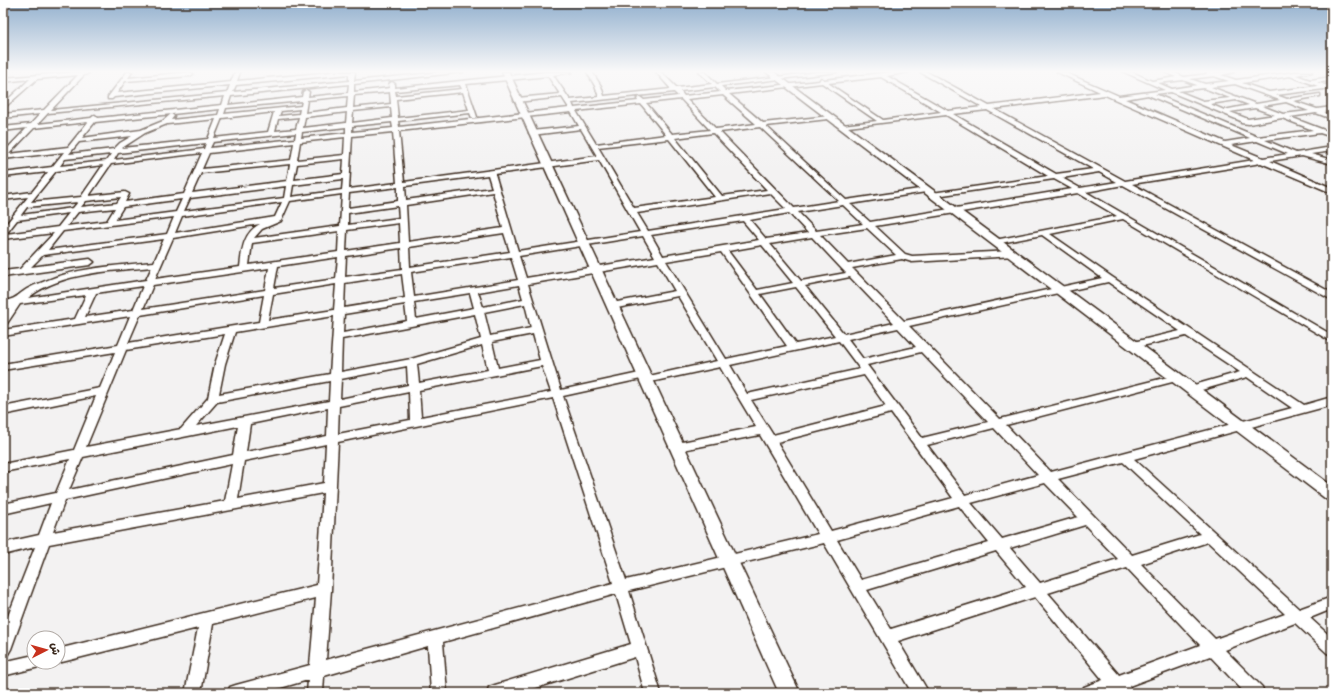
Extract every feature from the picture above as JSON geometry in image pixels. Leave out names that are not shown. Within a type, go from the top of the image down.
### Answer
[{"type":"main road","points":[[519,104],[790,693]]},
{"type":"main road","points":[[812,104],[1332,495]]},
{"type":"street","points":[[4,155],[54,104]]},
{"type":"street","points":[[3,233],[27,205],[104,104]]},
{"type":"street","points":[[3,116],[129,104]]},
{"type":"street","points":[[3,649],[60,497],[136,312],[198,171],[225,104]]},
{"type":"street","points":[[23,271],[42,253],[61,230],[122,144],[142,133],[168,122],[264,104]]},
{"type":"street","points":[[315,693],[324,590],[335,404],[349,104]]},
{"type":"street","points":[[470,104],[475,120]]},
{"type":"street","points":[[63,157],[299,130],[396,130],[524,115],[560,104]]},
{"type":"street","points":[[569,104],[762,430],[921,693]]},
{"type":"street","points":[[644,104],[721,199]]},
{"type":"street","points":[[689,104],[1256,693]]},
{"type":"street","points":[[737,104],[902,256],[912,259],[1012,254]]},
{"type":"street","points":[[857,104],[882,121]]},
{"type":"street","points":[[932,104],[1332,339]]},
{"type":"street","points":[[982,104],[1332,297]]},
{"type":"street","points":[[842,127],[1015,104]]},
{"type":"street","points":[[1134,105],[1138,104]]},
{"type":"street","points":[[1174,104],[1223,126],[1298,154],[1332,162]]},
{"type":"street","points":[[1208,104],[1249,122]]},
{"type":"street","points":[[1253,104],[1332,135]]},
{"type":"street","points":[[1198,115],[1266,104]]},
{"type":"street","points":[[1297,104],[1332,117]]},
{"type":"street","points":[[275,118],[394,105],[401,185],[406,271],[412,323]]},
{"type":"street","points":[[1134,105],[1332,191]]},
{"type":"street","points":[[3,129],[173,112],[278,110],[303,107],[287,200],[278,220],[257,229],[252,233],[248,241],[244,268]]},
{"type":"street","points":[[1223,126],[1332,109]]},
{"type":"street","points":[[271,133],[278,110]]},
{"type":"street","points":[[3,175],[297,141],[396,120],[472,111]]},
{"type":"street","points":[[168,122],[173,112]]},
{"type":"street","points":[[593,146],[828,117]]},
{"type":"street","points":[[532,133],[583,127]]},
{"type":"street","points":[[1222,144],[1332,129]]},
{"type":"street","points":[[77,140],[142,133]]},
{"type":"street","points":[[4,155],[69,149]]},
{"type":"street","points":[[3,367],[1332,149]]},
{"type":"street","points":[[198,171],[347,157]]},
{"type":"street","points":[[3,237],[600,158]]},
{"type":"street","points":[[3,333],[844,203],[1100,170]]},
{"type":"street","points":[[491,173],[546,362],[621,587],[653,693]]},
{"type":"street","points":[[15,218],[346,176]]},
{"type":"street","points":[[344,211],[495,190]]},
{"type":"street","points":[[632,211],[772,191]]},
{"type":"street","points":[[3,198],[35,194]]},
{"type":"street","points":[[27,205],[125,194],[109,224]]},
{"type":"street","points":[[995,242],[1123,216]]},
{"type":"street","points":[[745,218],[842,338],[962,501],[1120,688]]},
{"type":"street","points":[[42,253],[278,220]]},
{"type":"street","points":[[248,241],[402,220]]},
{"type":"street","points":[[3,304],[507,230]]},
{"type":"street","points":[[1043,232],[1109,279],[1302,409]]},
{"type":"street","points":[[83,274],[99,246]]},
{"type":"street","points":[[723,249],[794,348]]},
{"type":"street","points":[[754,293],[798,285],[902,256]]},
{"type":"street","points":[[3,274],[90,262]]},
{"type":"street","points":[[263,324],[274,263]]},
{"type":"street","points":[[3,323],[17,302],[39,286],[83,274],[157,264]]},
{"type":"street","points":[[3,509],[238,458],[416,422],[557,394],[724,364],[1109,279]]},
{"type":"street","points":[[472,289],[487,340],[494,372]]},
{"type":"street","points":[[78,322],[92,291]]},
{"type":"street","points":[[612,306],[681,293]]},
{"type":"street","points":[[338,337],[528,301]]},
{"type":"street","points":[[184,432],[213,399],[220,364],[231,329]]},
{"type":"street","points":[[213,399],[412,362],[487,340],[537,330]]},
{"type":"street","points":[[1132,345],[1189,332]]},
{"type":"street","points":[[744,398],[863,367],[923,348]]},
{"type":"street","points":[[412,362],[416,422]]},
{"type":"street","points":[[4,470],[78,453],[546,362]]},
{"type":"street","points":[[1191,389],[1249,373]]},
{"type":"street","points":[[920,443],[1176,378]]},
{"type":"street","points":[[3,411],[104,391]]},
{"type":"street","points":[[236,693],[621,587],[730,562],[1302,409],[1330,403]]},
{"type":"street","points":[[768,440],[894,408]]},
{"type":"street","points":[[231,504],[245,421]]},
{"type":"street","points":[[677,447],[762,430]]},
{"type":"street","points":[[1125,457],[1332,648]]},
{"type":"street","points":[[3,549],[45,539],[231,504],[330,488]]},
{"type":"street","points":[[858,587],[999,544],[1088,519]]},
{"type":"street","points":[[888,637],[1211,536]]},
{"type":"street","points":[[66,654],[324,590]]},
{"type":"street","points":[[1090,693],[1120,688],[1211,648],[1332,603]]},
{"type":"street","points":[[192,693],[207,618]]},
{"type":"street","points":[[436,637],[439,693]]},
{"type":"street","points":[[495,693],[640,648]]},
{"type":"street","points":[[3,669],[26,664]]}]
